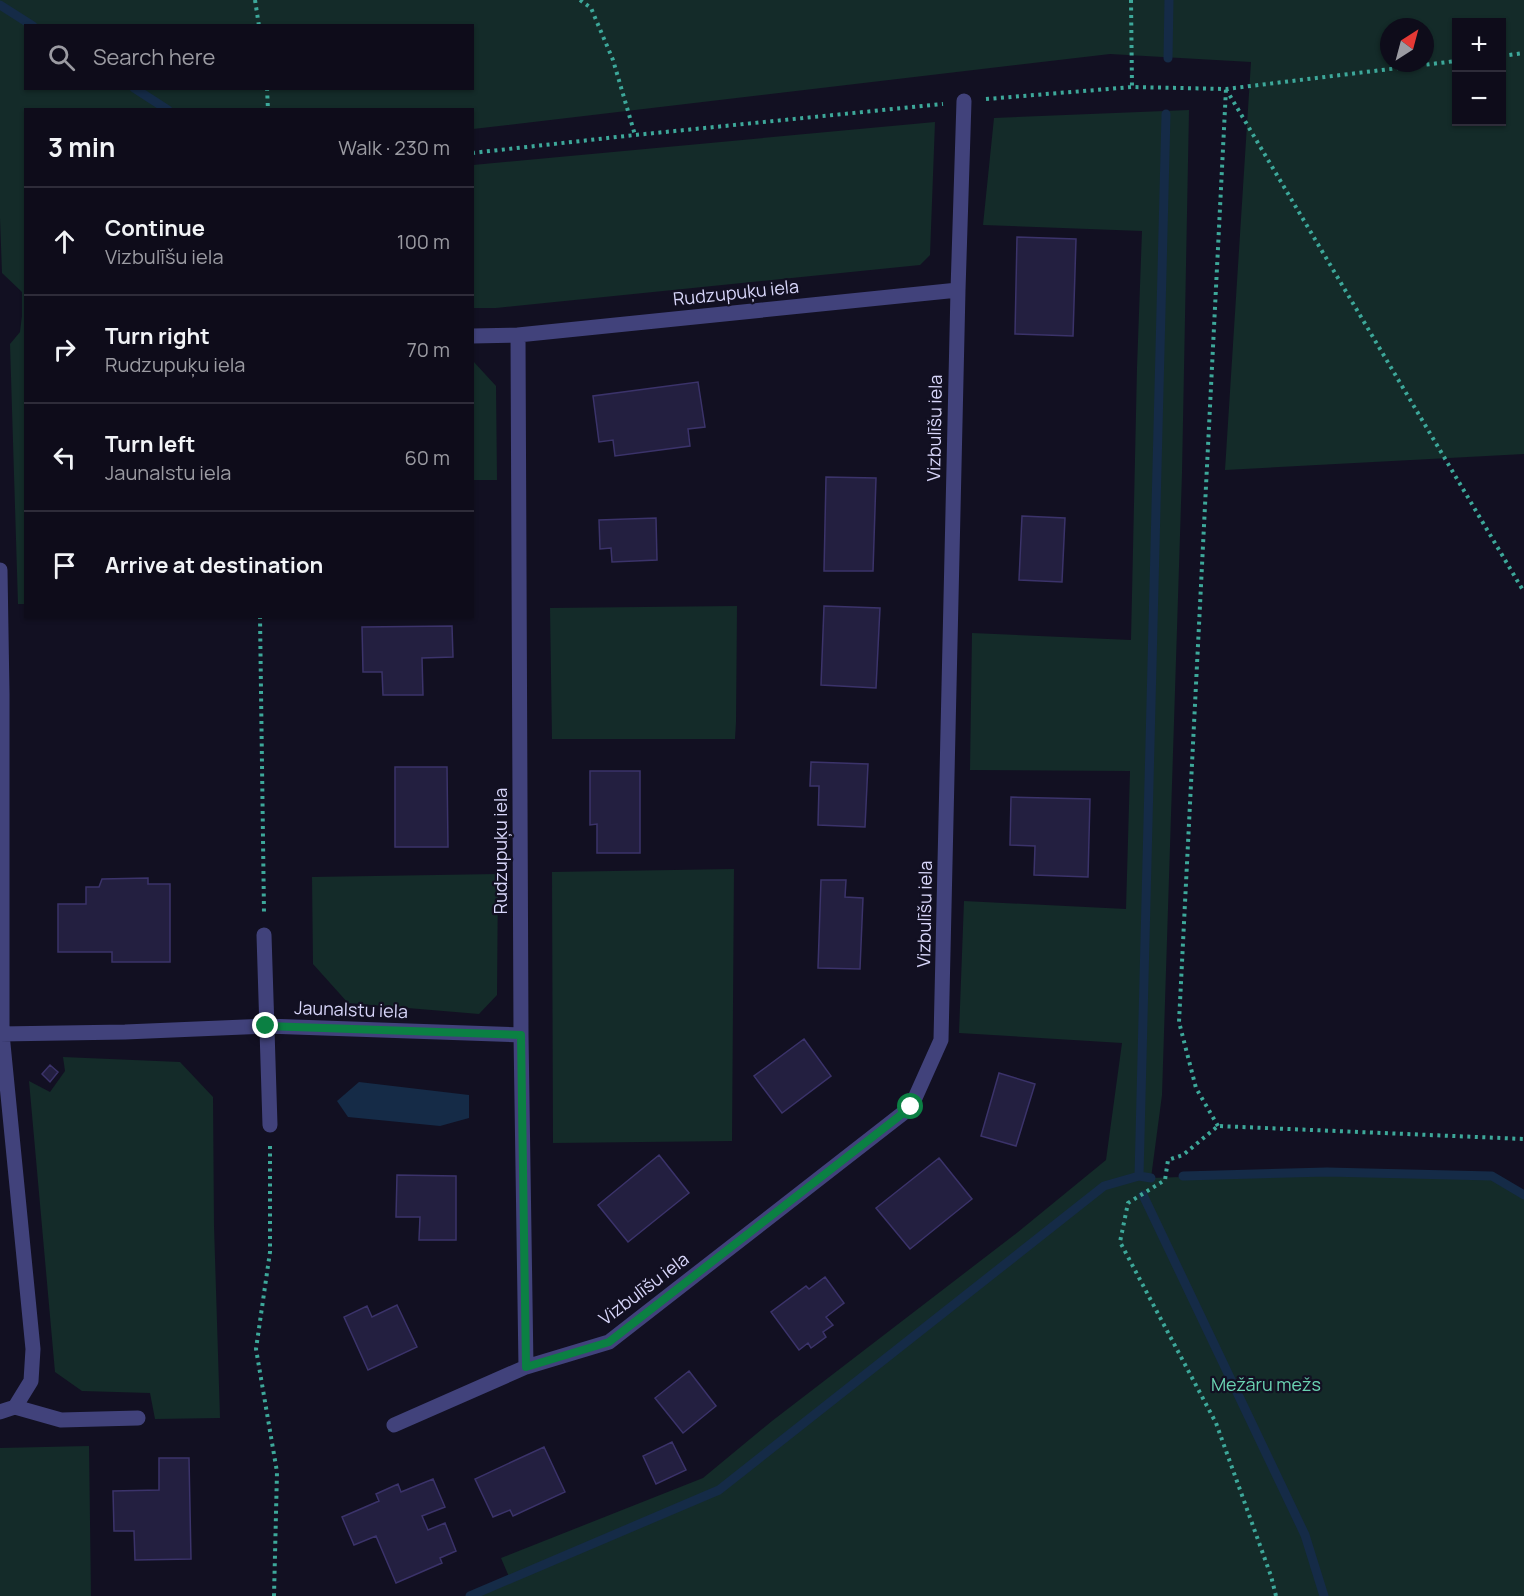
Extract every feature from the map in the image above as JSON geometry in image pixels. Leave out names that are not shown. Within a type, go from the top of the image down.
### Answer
[{"type":"street","name":"Vizbulīšu iela","points":[[394,1425],[526,1367],[609,1342],[911,1107],[941,1041],[964,101]]},
{"type":"street","name":"Rudzupuķu iela","points":[[474,336],[518,335],[958,290]]},
{"type":"street","name":"Rudzupuķu iela","points":[[518,335],[521,1035],[526,1367]]},
{"type":"street","points":[[0,570],[1,1034],[33,1349],[31,1381],[15,1407]]},
{"type":"street","points":[[264,935],[270,1125]]},
{"type":"street","name":"Jaunalstu iela","points":[[1,1034],[266,1026],[521,1035]]},
{"type":"street","points":[[0,1412],[15,1407],[61,1420],[138,1418]]},
{"type":"path","points":[[255,0],[259,24]]},
{"type":"path","points":[[580,0],[591,8],[612,60],[635,135]]},
{"type":"path","points":[[1131,0],[1132,87]]},
{"type":"path","points":[[1506,55],[1524,53]]},
{"type":"path","points":[[1218,1126],[1196,1088],[1179,1022],[1226,89],[1524,592]]},
{"type":"path","points":[[267,90],[268,108]]},
{"type":"path","points":[[260,618],[264,935]]},
{"type":"path","points":[[270,1125],[270,1252],[256,1349],[277,1472],[273,1596]]},
{"type":"path","points":[[1276,1596],[1271,1576],[1216,1423],[1120,1242],[1128,1203],[1165,1180],[1168,1160],[1183,1155],[1218,1126],[1524,1139]]},
{"type":"green space","points":[[0,0],[1524,0],[1524,454],[1225,470],[1251,62],[1110,54],[474,129],[474,108],[24,108],[24,604],[18,604],[10,344],[20,332],[22,292],[2,273]]},
{"type":"green space","name":"Mežāru mežs","points":[[1189,110],[1182,473],[1162,1095],[1151,1178],[1327,1172],[1492,1176],[1524,1195],[1524,1596],[470,1596],[510,1579],[501,1558],[703,1478],[772,1421],[1018,1232],[1106,1160],[1122,1043],[959,1033],[964,901],[1126,909],[1130,771],[970,770],[972,633],[1131,640],[1142,231],[983,225],[994,118]]},
{"type":"green space","points":[[935,122],[930,255],[920,265],[496,308],[474,308],[474,165]]},
{"type":"green space","points":[[474,362],[496,386],[497,480],[474,480]]},
{"type":"green space","points":[[737,606],[735,739],[552,739],[550,608]]},
{"type":"green space","points":[[734,869],[732,1141],[553,1143],[552,872]]},
{"type":"green space","points":[[498,874],[497,995],[479,1014],[348,1003],[313,964],[312,877]]},
{"type":"green space","points":[[63,1057],[180,1062],[213,1097],[214,1226],[220,1418],[155,1419],[150,1393],[82,1391],[55,1372],[29,1081],[50,1092],[65,1071]]},
{"type":"green space","points":[[89,1446],[91,1596],[0,1596],[0,1448]]},
{"type":"water","points":[[359,1082],[469,1095],[469,1118],[440,1126],[348,1117],[337,1101]]},
{"type":"building","points":[[1017,237],[1076,239],[1073,336],[1015,334]]},
{"type":"building","points":[[698,382],[705,427],[688,429],[690,446],[615,456],[613,440],[599,442],[593,396]]},
{"type":"building","points":[[826,477],[876,478],[873,571],[824,571]]},
{"type":"building","points":[[1022,516],[1065,518],[1062,582],[1019,580]]},
{"type":"building","points":[[656,518],[657,560],[612,562],[611,548],[600,549],[599,520]]},
{"type":"building","points":[[824,606],[880,608],[876,688],[821,685]]},
{"type":"building","points":[[452,626],[453,657],[422,658],[423,695],[383,695],[382,672],[363,672],[362,627]]},
{"type":"building","points":[[811,762],[868,764],[865,827],[818,825],[819,786],[810,786]]},
{"type":"building","points":[[395,767],[447,767],[448,847],[395,847]]},
{"type":"building","points":[[590,771],[640,771],[640,853],[597,853],[597,824],[590,825]]},
{"type":"building","points":[[1011,797],[1090,799],[1088,877],[1034,875],[1035,846],[1010,845]]},
{"type":"building","points":[[148,878],[148,884],[170,884],[170,962],[112,962],[112,952],[58,952],[58,904],[86,904],[86,887],[99,887],[102,879]]},
{"type":"building","points":[[821,880],[846,880],[845,897],[863,898],[860,969],[818,968]]},
{"type":"building","points":[[804,1039],[831,1076],[782,1113],[754,1076]]},
{"type":"building","points":[[50,1065],[58,1072],[50,1082],[42,1074]]},
{"type":"building","points":[[999,1073],[1035,1084],[1016,1146],[981,1136]]},
{"type":"building","points":[[659,1155],[689,1193],[628,1242],[598,1205]]},
{"type":"building","points":[[939,1158],[972,1199],[910,1249],[876,1208]]},
{"type":"building","points":[[397,1175],[456,1176],[456,1240],[419,1240],[420,1217],[396,1217]]},
{"type":"building","points":[[825,1277],[844,1303],[826,1317],[833,1325],[823,1332],[826,1337],[811,1348],[808,1343],[799,1350],[771,1312],[806,1286],[809,1289]]},
{"type":"building","points":[[397,1305],[417,1347],[368,1370],[344,1317],[367,1306],[372,1317]]},
{"type":"building","points":[[689,1371],[716,1406],[683,1433],[655,1398]]},
{"type":"building","points":[[672,1442],[686,1470],[656,1484],[643,1456]]},
{"type":"building","points":[[544,1447],[565,1492],[513,1516],[510,1510],[493,1517],[475,1479]]},
{"type":"building","points":[[159,1458],[189,1458],[191,1559],[135,1560],[134,1531],[114,1531],[113,1491],[159,1490]]},
{"type":"building","points":[[433,1479],[445,1507],[422,1516],[428,1530],[445,1523],[456,1551],[440,1558],[442,1563],[396,1583],[376,1536],[354,1545],[342,1517],[379,1501],[376,1494],[398,1484],[401,1492]]},
{"type":"waterway","points":[[1168,58],[1169,0]]},
{"type":"waterway","points":[[0,5],[30,24]]},
{"type":"waterway","points":[[137,90],[165,108]]},
{"type":"waterway","points":[[1139,1176],[1166,114]]},
{"type":"waterway","points":[[1183,1176],[1327,1172],[1492,1176],[1524,1195]]},
{"type":"waterway","points":[[470,1596],[719,1490],[1104,1186],[1139,1176],[1151,1178]]},
{"type":"waterway","points":[[1143,1195],[1305,1535],[1324,1596]]},
{"type":"route","points":[[266,1026],[521,1035],[526,1367],[609,1342],[911,1107]]}]
